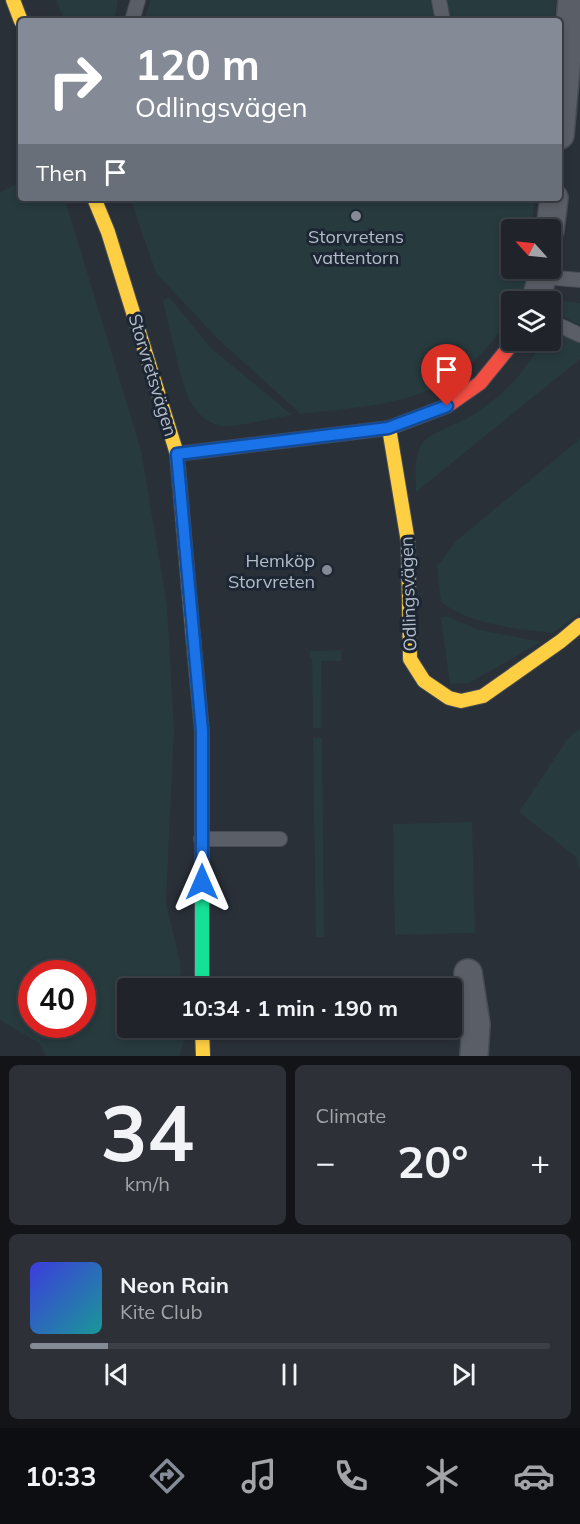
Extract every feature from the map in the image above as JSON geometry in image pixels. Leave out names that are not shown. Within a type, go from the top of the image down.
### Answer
[{"type":"street","points":[[13,0],[20,18]]},
{"type":"street","points":[[562,112],[572,0]]},
{"type":"street","name":"Storvretsvägen","points":[[95,201],[108,232],[177,454],[202,731],[202,978]]},
{"type":"street","points":[[551,219],[554,201]]},
{"type":"street","points":[[177,454],[388,428],[447,406],[480,383],[506,351]]},
{"type":"street","name":"Odlingsvägen","points":[[388,428],[408,542],[410,659],[424,681],[449,698],[461,701],[483,696],[580,625]]},
{"type":"street","points":[[468,973],[476,1024],[474,1056]]},
{"type":"street","points":[[202,1038],[203,1056]]},
{"type":"lane","points":[[133,18],[138,0]]},
{"type":"lane","points":[[439,0],[442,18]]},
{"type":"lane","points":[[541,282],[580,280]]},
{"type":"lane","points":[[561,326],[580,335]]},
{"type":"lane","points":[[201,839],[280,839]]},
{"type":"green space","points":[[56,0],[118,0],[115,18],[64,18]]},
{"type":"green space","points":[[151,0],[556,0],[554,18],[145,18]]},
{"type":"green space","points":[[18,183],[18,201],[64,201],[67,206],[141,450],[167,605],[174,730],[166,902],[180,962],[181,978],[117,978],[117,1038],[184,1038],[184,1043],[179,1056],[46,1056],[39,1043],[31,1038],[96,1038],[96,960],[18,960],[18,1031],[0,1020],[0,192]]},
{"type":"green space","points":[[131,201],[535,201],[532,219],[501,219],[501,279],[526,279],[522,291],[501,291],[501,331],[473,362],[452,378],[430,390],[381,404],[301,414],[217,338],[156,273]]},
{"type":"green space","points":[[169,297],[211,348],[292,415],[222,426],[210,422],[201,415],[188,397],[180,374],[163,301]]},
{"type":"green space","points":[[562,301],[580,303],[580,325],[561,315]]},
{"type":"green space","points":[[561,333],[580,341],[580,359],[416,492],[416,460],[423,442],[487,405],[509,386],[536,351],[561,351]]},
{"type":"green space","points":[[580,439],[580,613],[553,633],[495,625],[467,616],[441,602],[437,567],[456,541]]},
{"type":"green space","points":[[446,616],[479,630],[541,642],[469,683],[450,684],[441,618]]},
{"type":"green space","points":[[341,650],[342,661],[321,661],[322,728],[313,728],[310,651]]},
{"type":"green space","points":[[580,729],[580,872],[576,857],[519,812],[569,737]]},
{"type":"green space","points":[[313,738],[322,738],[324,937],[316,937]]},
{"type":"green space","points":[[472,822],[475,933],[395,935],[393,824]]},
{"type":"traffic: fast","points":[[193,636],[202,731],[202,978]]},
{"type":"traffic: slow","points":[[13,0],[20,18]]},
{"type":"traffic: slow","points":[[95,201],[108,232],[177,454],[193,636]]},
{"type":"traffic: slow","points":[[389,428],[408,542],[410,659],[424,681],[449,698],[461,701],[483,696],[580,625]]},
{"type":"traffic: slow","points":[[202,1038],[203,1056]]},
{"type":"traffic: jam","points":[[177,454],[389,428],[447,406],[480,383],[506,351]]},
{"type":"place","name":"Storvretens vattentorn","points":[[356,216]]},
{"type":"place","name":"Hemköp Storvreten","points":[[327,570]]},
{"type":"route","points":[[202,882],[202,731],[177,454],[388,428],[447,406]]}]
